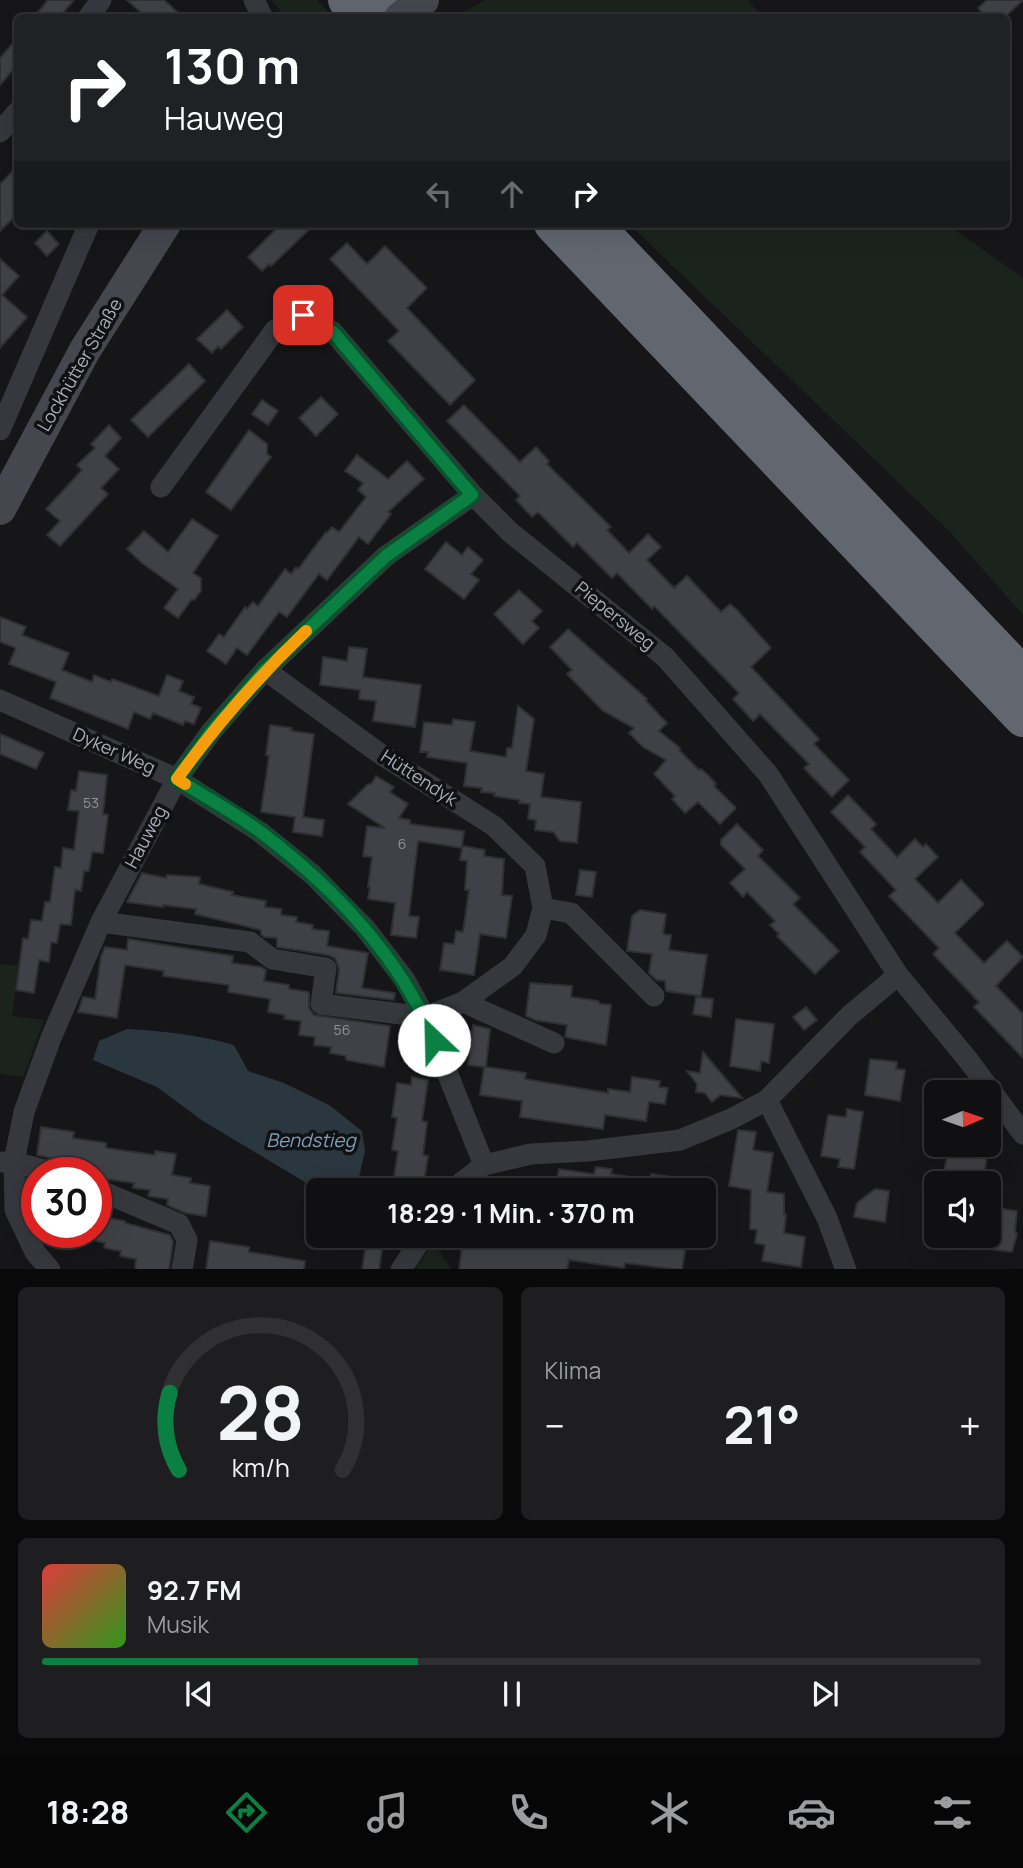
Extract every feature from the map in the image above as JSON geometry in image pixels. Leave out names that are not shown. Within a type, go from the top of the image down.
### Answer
[{"type":"highway","points":[[347,0],[359,14]]},
{"type":"highway","points":[[387,0],[398,14]]},
{"type":"highway","points":[[557,228],[1023,718]]},
{"type":"highway","points":[[597,228],[1023,676]]},
{"type":"street","points":[[406,14],[423,0]]},
{"type":"street","points":[[0,132],[14,116]]},
{"type":"street","points":[[0,430],[87,228]]},
{"type":"street","name":"Lockhütter Straße","points":[[0,509],[86,350],[162,228]]},
{"type":"street","name":"Piepersweg","points":[[161,487],[275,330],[303,315],[333,332],[472,495],[510,532],[666,657],[768,774],[898,975],[969,1061],[1023,1134]]},
{"type":"street","name":"Hauweg","points":[[50,1269],[35,1252],[15,1210],[7,1162],[51,1038],[101,922],[177,779],[211,732],[265,670],[386,556],[472,495]]},
{"type":"street","name":"Hüttendyk","points":[[265,670],[379,753],[494,826],[535,866],[543,908],[536,936],[513,966],[463,1002],[425,1017]]},
{"type":"street","name":"Dyker Weg","points":[[0,700],[177,779],[260,832],[312,874],[365,928],[405,979],[425,1017],[484,1165]]},
{"type":"street","points":[[543,908],[571,913],[654,996]]},
{"type":"street","points":[[101,922],[250,942],[272,959],[326,968],[321,1004],[425,1017]]},
{"type":"street","points":[[466,1178],[484,1165],[531,1154],[588,1151],[680,1140],[732,1119],[767,1100],[849,1016],[898,975]]},
{"type":"street","points":[[463,1002],[554,1044]]},
{"type":"street","points":[[767,1100],[827,1218],[846,1269]]},
{"type":"street","points":[[112,1196],[180,1224],[187,1240],[182,1269]]},
{"type":"street","points":[[401,1269],[415,1248]]},
{"type":"shaded area","points":[[271,0],[317,0],[330,14],[283,14]]},
{"type":"shaded area","points":[[485,0],[748,0],[760,14],[461,14]]},
{"type":"shaded area","points":[[633,228],[953,228],[1023,278],[1023,615],[950,532]]},
{"type":"shaded area","points":[[0,964],[18,966],[12,1016],[44,1020],[23,1077],[0,1074]]},
{"type":"shaded area","points":[[429,1248],[437,1248],[451,1269],[416,1269]]},
{"type":"water","name":"Bendstieg","points":[[127,1029],[181,1034],[234,1045],[248,1071],[284,1083],[329,1105],[362,1131],[365,1151],[359,1178],[306,1178],[306,1183],[203,1121],[157,1087],[93,1060],[99,1041]]},
{"type":"building","points":[[48,0],[74,0],[62,14],[36,14]]},
{"type":"building","points":[[127,0],[164,0],[180,14],[143,14]]},
{"type":"building","points":[[987,0],[1023,0],[1008,14],[983,14],[978,8]]},
{"type":"building","points":[[14,42],[14,69],[0,85],[0,58]]},
{"type":"building","points":[[14,170],[14,217],[0,231],[0,184]]},
{"type":"building","points":[[277,228],[311,228],[271,266],[269,264],[262,271],[248,257]]},
{"type":"building","points":[[47,231],[59,244],[47,256],[35,243]]},
{"type":"building","points":[[347,243],[367,264],[385,246],[427,288],[407,308],[475,380],[450,405],[388,341],[399,331],[330,259]]},
{"type":"building","points":[[0,259],[19,276],[2,295],[27,317],[0,348]]},
{"type":"building","points":[[227,310],[243,327],[221,349],[218,346],[212,353],[197,339]]},
{"type":"building","points":[[189,364],[205,381],[148,437],[131,420]]},
{"type":"building","points":[[321,397],[338,414],[316,436],[299,418]]},
{"type":"building","points":[[262,400],[278,411],[268,425],[252,414]]},
{"type":"building","points":[[464,405],[520,462],[536,447],[549,461],[547,464],[611,527],[607,530],[629,553],[648,534],[661,547],[647,560],[674,588],[687,576],[721,612],[730,604],[738,611],[771,648],[751,667],[819,739],[814,744],[849,780],[832,797],[804,768],[809,764],[760,714],[753,721],[733,699],[739,693],[654,606],[652,609],[617,573],[612,578],[577,543],[573,547],[538,512],[532,517],[516,500],[520,496],[447,421]]},
{"type":"building","points":[[109,425],[121,438],[105,456],[119,469],[101,488],[108,494],[60,546],[47,535],[60,521],[46,509],[82,470],[77,465],[95,448],[91,444]]},
{"type":"building","points":[[249,430],[267,444],[267,454],[271,457],[231,510],[206,492]]},
{"type":"building","points":[[357,455],[388,479],[407,461],[424,479],[388,512],[391,514],[368,544],[359,537],[327,580],[319,574],[287,617],[279,612],[247,655],[237,648],[226,664],[207,651],[219,634],[224,637],[245,607],[247,609],[253,602],[258,606],[285,569],[291,574],[296,567],[298,569],[326,532],[332,527],[339,532],[366,497],[358,490],[363,483],[345,471]]},
{"type":"building","points":[[192,519],[218,536],[193,573],[201,578],[201,591],[178,618],[164,608],[178,589],[127,549],[144,531],[168,552]]},
{"type":"building","points":[[446,542],[462,555],[468,547],[483,560],[471,574],[479,580],[464,599],[425,569]]},
{"type":"building","points":[[519,590],[542,611],[532,621],[539,628],[523,644],[494,614]]},
{"type":"building","points":[[0,617],[26,627],[22,635],[69,653],[62,670],[92,682],[94,675],[159,696],[167,675],[183,681],[179,691],[194,697],[191,704],[201,708],[194,724],[185,721],[183,725],[153,713],[150,719],[134,712],[128,729],[50,698],[56,682],[9,664],[16,648],[0,642]]},
{"type":"building","points":[[568,629],[647,699],[667,723],[659,731],[680,748],[699,770],[709,776],[716,784],[714,786],[736,808],[720,824],[698,802],[685,813],[672,799],[675,796],[654,774],[666,760],[643,747],[629,733],[634,728],[603,711],[567,674],[572,670],[550,647]]},
{"type":"building","points":[[349,647],[367,649],[363,677],[421,685],[415,727],[373,721],[376,701],[359,699],[360,690],[320,685],[323,657],[347,661]]},
{"type":"building","points":[[518,706],[534,719],[526,771],[544,774],[541,797],[581,802],[577,843],[560,841],[553,832],[535,830],[536,820],[528,819],[530,804],[494,796],[495,793],[481,792],[482,788],[464,786],[467,763],[427,757],[428,752],[420,752],[424,722],[452,725],[453,719],[475,722],[470,751],[506,757],[507,748],[512,748]]},
{"type":"building","points":[[270,725],[314,734],[303,817],[324,820],[322,836],[293,832],[295,817],[261,812],[269,756],[266,755]]},
{"type":"building","points":[[0,734],[44,753],[36,769],[0,754]]},
{"type":"building","points":[[79,771],[107,775],[103,814],[108,815],[103,853],[92,852],[89,871],[84,871],[81,891],[75,890],[71,925],[60,924],[57,943],[51,942],[49,962],[39,960],[34,993],[16,990],[23,938],[28,939],[31,920],[42,921],[45,902],[50,902],[55,867],[61,868],[63,848],[74,850],[79,811],[68,810],[71,790],[76,791]]},
{"type":"building","points":[[376,776],[394,787],[390,792],[408,804],[399,818],[410,820],[410,824],[464,831],[462,846],[485,850],[484,856],[504,859],[502,895],[512,896],[506,938],[480,934],[474,975],[440,970],[444,943],[454,944],[456,931],[463,932],[469,890],[465,890],[467,861],[460,860],[462,848],[418,841],[409,916],[419,917],[416,938],[391,935],[395,903],[368,899],[372,857],[363,856],[367,826],[385,828],[348,804],[372,783]]},
{"type":"building","points":[[848,795],[876,824],[871,829],[897,857],[915,839],[923,847],[926,844],[938,857],[915,879],[938,903],[961,880],[984,904],[955,933],[984,963],[1007,941],[1023,957],[996,986],[1023,1014],[1023,1058],[974,1007],[979,1002],[933,954],[939,948],[889,896],[896,890],[860,852],[865,847],[831,812]]},
{"type":"building","points":[[737,824],[763,850],[758,856],[800,898],[793,904],[839,951],[815,974],[777,936],[779,934],[770,925],[775,921],[747,892],[743,897],[730,883],[745,869],[721,845],[721,840]]},
{"type":"building","points":[[580,870],[596,872],[592,897],[576,895]]},
{"type":"building","points":[[142,873],[166,878],[167,875],[200,877],[199,884],[233,892],[232,895],[266,901],[265,907],[281,909],[281,915],[297,917],[296,922],[313,925],[312,929],[329,931],[327,946],[368,953],[362,988],[395,993],[394,1000],[336,993],[339,969],[335,958],[277,947],[277,938],[264,937],[261,930],[195,914],[196,909],[127,902]]},
{"type":"building","points":[[640,910],[666,914],[663,934],[671,935],[669,950],[707,955],[701,996],[666,991],[665,981],[657,980],[649,973],[652,954],[627,951],[632,916]]},
{"type":"building","points":[[128,939],[233,956],[232,963],[266,970],[264,981],[309,992],[309,1008],[314,1015],[390,1026],[384,1067],[346,1060],[346,1056],[330,1053],[331,1047],[314,1045],[315,1037],[299,1035],[301,1021],[284,1019],[285,1015],[268,1012],[270,999],[228,992],[229,985],[163,976],[164,971],[125,965],[117,1018],[78,1012],[83,997],[95,999],[101,956],[105,947],[127,950]]},
{"type":"building","points":[[530,983],[572,986],[571,997],[611,1005],[606,1045],[565,1037],[567,1025],[526,1016]]},
{"type":"building","points":[[696,997],[713,999],[711,1017],[693,1014]]},
{"type":"building","points":[[806,1007],[817,1020],[804,1030],[793,1017]]},
{"type":"building","points":[[736,1019],[774,1024],[769,1063],[761,1061],[760,1071],[730,1066]]},
{"type":"building","points":[[473,1025],[490,1029],[486,1067],[526,1073],[525,1079],[608,1093],[608,1089],[630,1092],[632,1077],[660,1081],[659,1087],[668,1088],[665,1104],[649,1102],[646,1121],[605,1115],[603,1129],[520,1117],[522,1101],[480,1095],[484,1067],[468,1065]]},
{"type":"building","points":[[703,1052],[742,1098],[720,1095],[712,1102],[705,1093],[696,1092],[697,1084],[687,1071],[700,1073]]},
{"type":"building","points":[[870,1059],[897,1062],[896,1069],[905,1070],[900,1101],[865,1095]]},
{"type":"building","points":[[412,1077],[428,1080],[422,1121],[427,1122],[423,1155],[428,1156],[425,1178],[394,1178],[398,1151],[392,1150],[397,1118],[392,1117],[397,1083],[411,1085]]},
{"type":"building","points":[[847,1109],[863,1112],[854,1169],[838,1167],[840,1159],[821,1156],[828,1115],[846,1117]]},
{"type":"building","points":[[41,1127],[74,1132],[73,1138],[106,1143],[106,1148],[155,1155],[155,1151],[176,1154],[172,1175],[191,1178],[190,1183],[210,1186],[206,1216],[185,1213],[167,1205],[168,1199],[148,1196],[150,1190],[133,1188],[134,1183],[112,1180],[112,1157],[37,1155]]},
{"type":"building","points":[[738,1130],[756,1132],[753,1150],[773,1153],[767,1192],[784,1194],[784,1233],[805,1237],[801,1267],[762,1261],[765,1245],[755,1243],[757,1230],[750,1229],[751,1190],[729,1186]]},
{"type":"building","points":[[947,1157],[987,1157],[985,1171],[944,1171]]},
{"type":"building","points":[[596,1167],[612,1169],[611,1174],[637,1178],[557,1178],[559,1169],[594,1174]]},
{"type":"building","points":[[651,1174],[677,1178],[650,1178]]},
{"type":"building","points":[[875,1189],[889,1191],[885,1222],[854,1217],[857,1203]]},
{"type":"building","points":[[1001,1209],[1017,1211],[1017,1234],[1012,1252],[989,1249],[1001,1248]]},
{"type":"building","points":[[112,1219],[170,1235],[173,1242],[169,1269],[135,1269],[136,1259],[120,1256],[121,1251],[104,1248],[112,1248]]},
{"type":"building","points":[[210,1241],[249,1247],[249,1252],[305,1261],[304,1269],[206,1269]]},
{"type":"building","points":[[365,1248],[382,1248],[379,1269],[362,1269]]},
{"type":"building","points":[[462,1248],[686,1248],[682,1269],[625,1263],[624,1268],[569,1260],[567,1269],[459,1269]]},
{"type":"slow traffic","points":[[185,784],[177,779],[211,732],[265,670],[306,631]]},
{"type":"route","points":[[303,315],[333,332],[472,495],[386,556],[265,670],[211,732],[177,779],[260,832],[312,874],[365,928],[405,979],[434,1040]]}]
